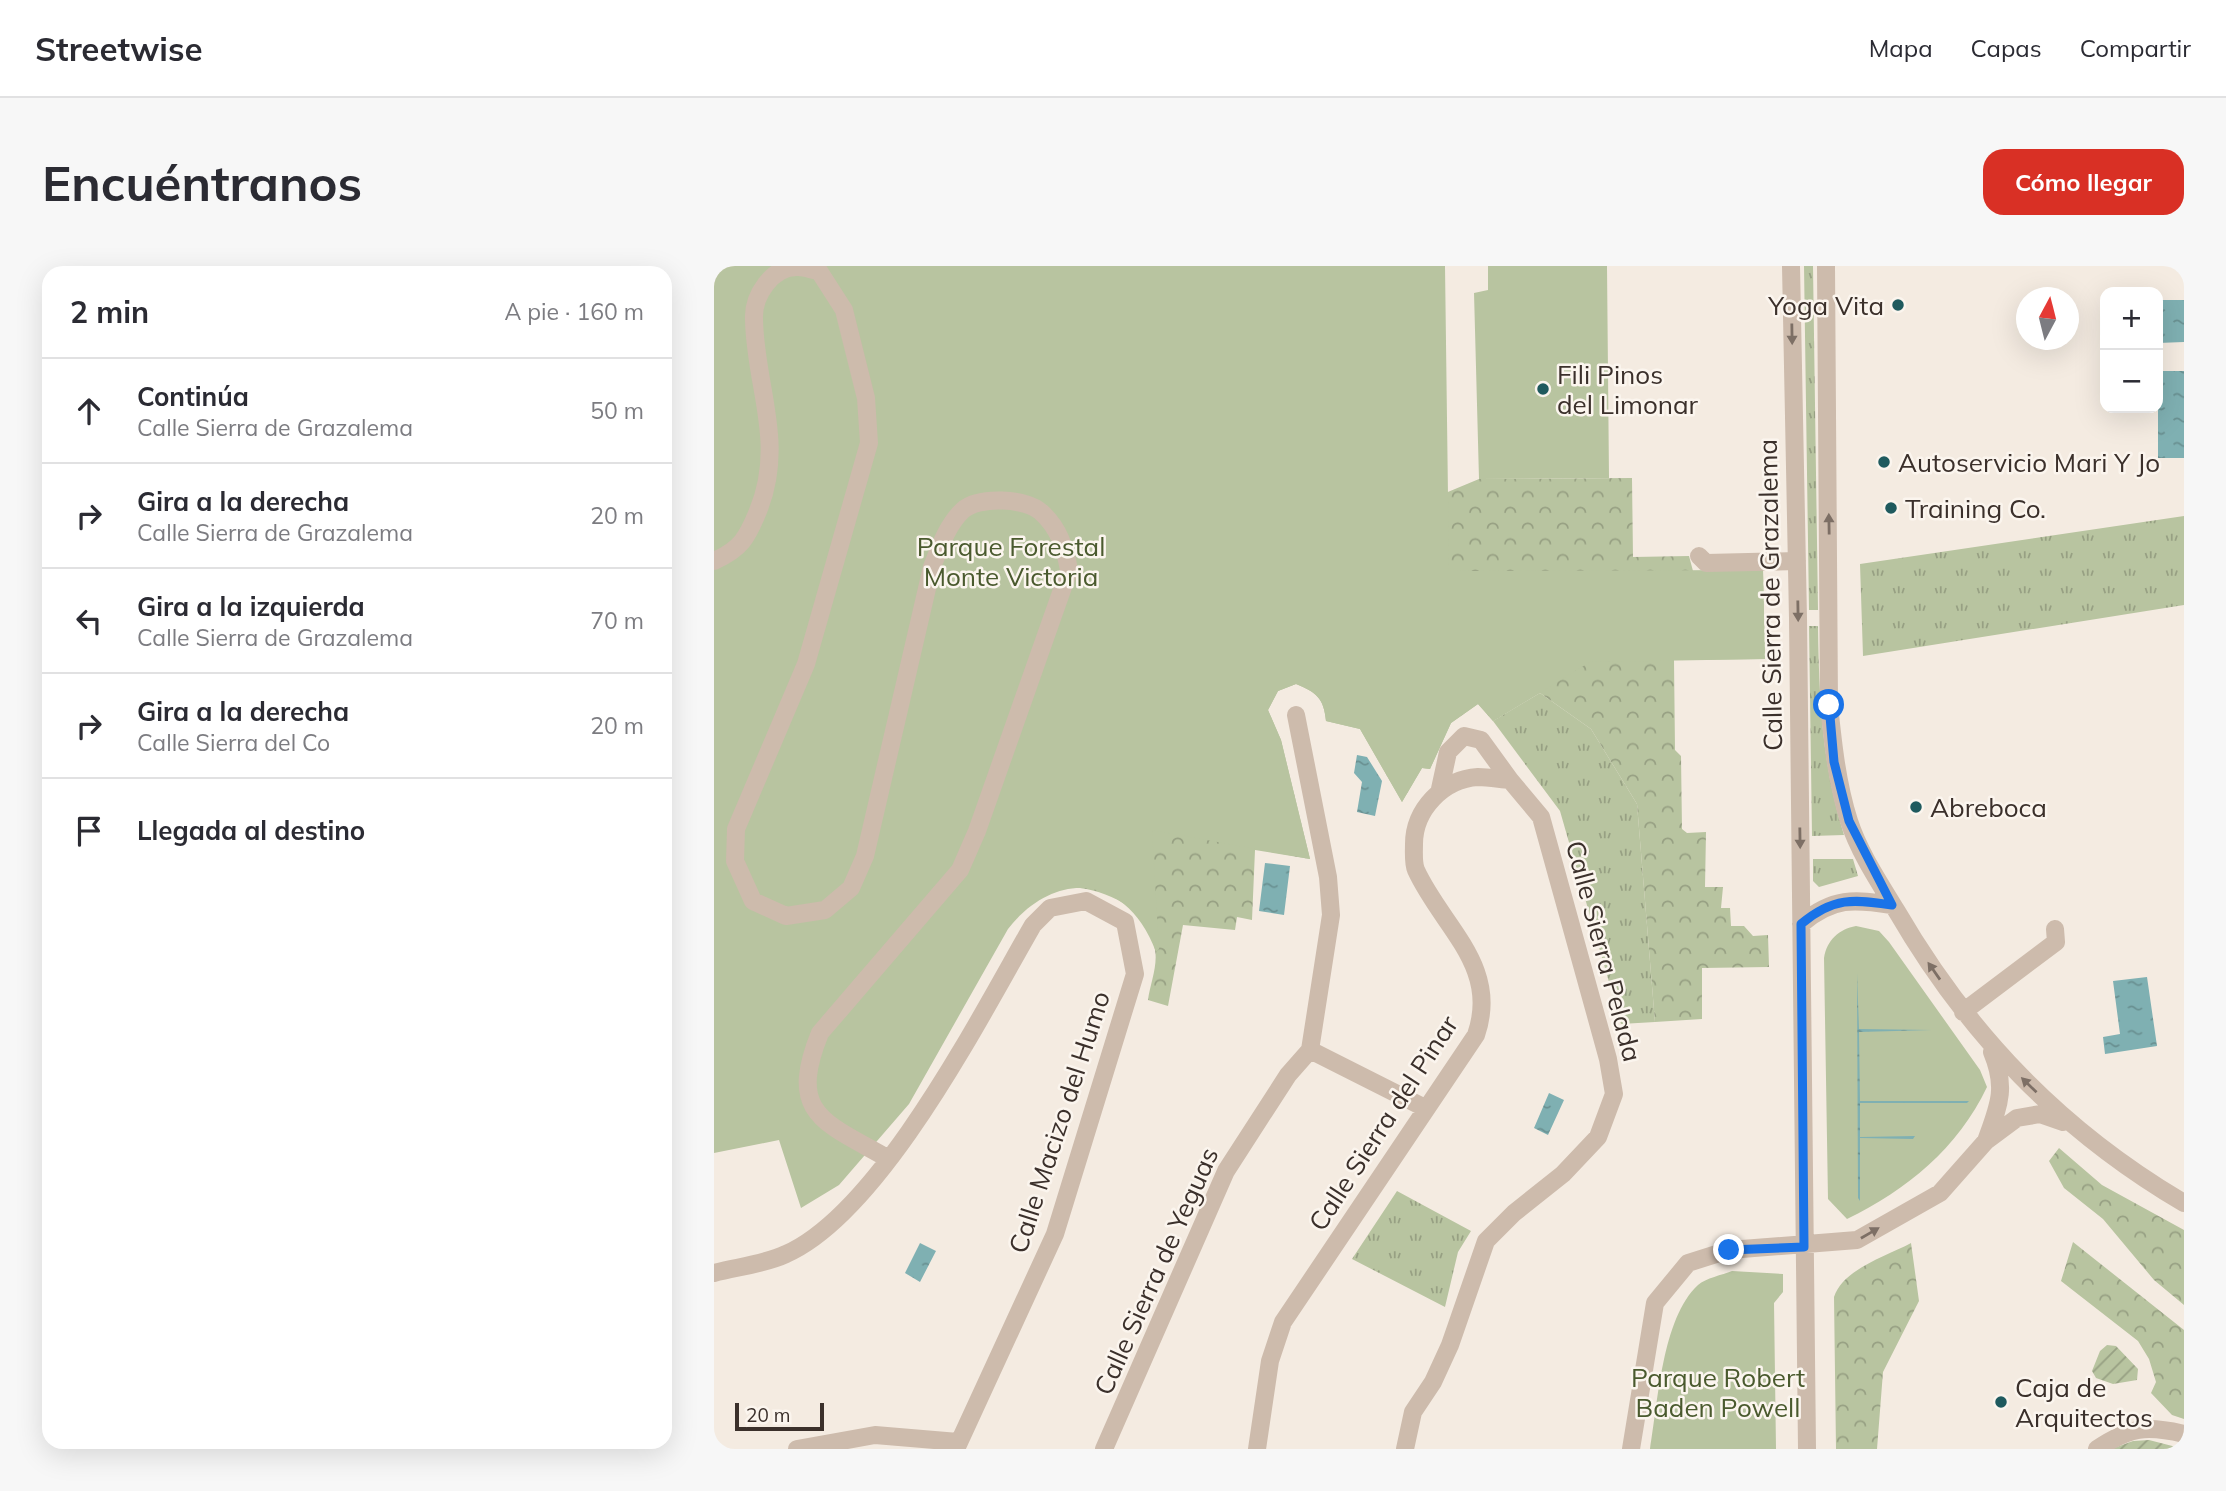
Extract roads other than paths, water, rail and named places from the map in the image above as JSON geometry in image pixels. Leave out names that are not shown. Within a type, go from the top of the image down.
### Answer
[{"type":"street","name":"Calle Sierra de Grazalema","points":[[1791,266],[1807,1449]]},
{"type":"street","points":[[1826,266],[1829,705],[1833,751],[1849,821],[1892,905],[1919,950],[1989,1045],[2070,1124],[2140,1177],[2184,1203]]},
{"type":"street","points":[[714,561],[735,552],[750,530],[770,467],[771,432],[754,318],[757,297],[773,276],[796,267],[819,271],[844,310],[866,398],[869,443],[806,664],[736,829],[735,861],[753,901],[786,916],[825,911],[851,888],[865,856],[932,567],[947,529],[965,508],[997,498],[1040,510],[1064,542],[1069,570],[977,831],[960,870],[820,1033],[808,1062],[807,1092],[815,1113],[834,1128],[887,1158],[836,1222],[786,1254],[714,1273]]},
{"type":"street","points":[[1699,555],[1706,563],[1797,561]]},
{"type":"street","points":[[1296,716],[1328,877],[1331,915],[1310,1050],[1425,1108]]},
{"type":"street","name":"Calle Sierra Pelada","points":[[1405,1449],[1413,1412],[1433,1382],[1450,1345],[1486,1241],[1563,1174],[1598,1137],[1614,1094],[1608,1059],[1541,817],[1481,740],[1464,736],[1448,752],[1440,789]]},
{"type":"street","points":[[1440,789],[1476,777],[1510,780]]},
{"type":"street","name":"Calle Sierra del Pinar","points":[[1257,1449],[1269,1361],[1283,1322],[1476,1035],[1484,1012],[1481,986],[1474,963],[1415,868],[1414,825],[1440,789]]},
{"type":"street","points":[[1801,924],[1815,912],[1852,899],[1892,905]]},
{"type":"street","name":"Calle Macizo del Humo","points":[[887,1158],[941,1084],[1033,925],[1050,908],[1086,901],[1125,922],[1135,974],[1055,1234],[957,1446]]},
{"type":"street","points":[[1964,1012],[2056,942],[2055,929]]},
{"type":"street","points":[[1986,1140],[2000,1103],[2002,1076],[1989,1045]]},
{"type":"street","name":"Calle Sierra de Yeguas","points":[[1104,1449],[1226,1171],[1288,1075],[1310,1050]]},
{"type":"street","points":[[1631,1449],[1655,1303],[1688,1263],[1729,1250],[1804,1247],[1857,1240],[1940,1193],[1986,1140],[2017,1118],[2040,1114],[2070,1124]]},
{"type":"street","points":[[2097,1449],[2119,1435],[2141,1427],[2184,1434]]},
{"type":"street","points":[[797,1449],[875,1435],[957,1446]]},
{"type":"water","points":[[2163,300],[2184,300],[2184,342],[2163,343]]},
{"type":"water","points":[[2163,371],[2184,371],[2184,458],[2158,458],[2158,413],[2163,413]]},
{"type":"water","points":[[1357,755],[1367,757],[1382,781],[1375,816],[1357,812],[1362,782],[1354,773]]},
{"type":"water","points":[[1265,863],[1290,866],[1284,915],[1259,911]]},
{"type":"water","points":[[1857,973],[1859,1029],[1932,1030],[1859,1032],[1860,1101],[1969,1101],[1860,1103],[1860,1137],[1915,1136],[1913,1139],[1860,1138],[1860,1201],[1858,1198]]},
{"type":"water","points":[[2147,977],[2157,1046],[2105,1054],[2103,1037],[2120,1034],[2113,981]]},
{"type":"water","points":[[1549,1093],[1564,1100],[1548,1135],[1534,1128]]},
{"type":"water","points":[[920,1243],[936,1251],[920,1282],[905,1273]]},
{"type":"place","name":"Yoga Vita","points":[[1898,305]]},
{"type":"place","name":"Fili Pinos del Limonar","points":[[1543,389]]},
{"type":"place","name":"Autoservicio Mari Y Jo","points":[[1884,462]]},
{"type":"place","name":"Training Co.","points":[[1891,508]]},
{"type":"place","name":"Abreboca","points":[[1916,807]]},
{"type":"place","name":"Caja de Arquitectos","points":[[2001,1402]]},
{"type":"park label","name":"Parque Forestal Monte Victoria","points":[[1011,561]]},
{"type":"park label","name":"Parque Robert Baden Powell","points":[[1718,1392]]}]
